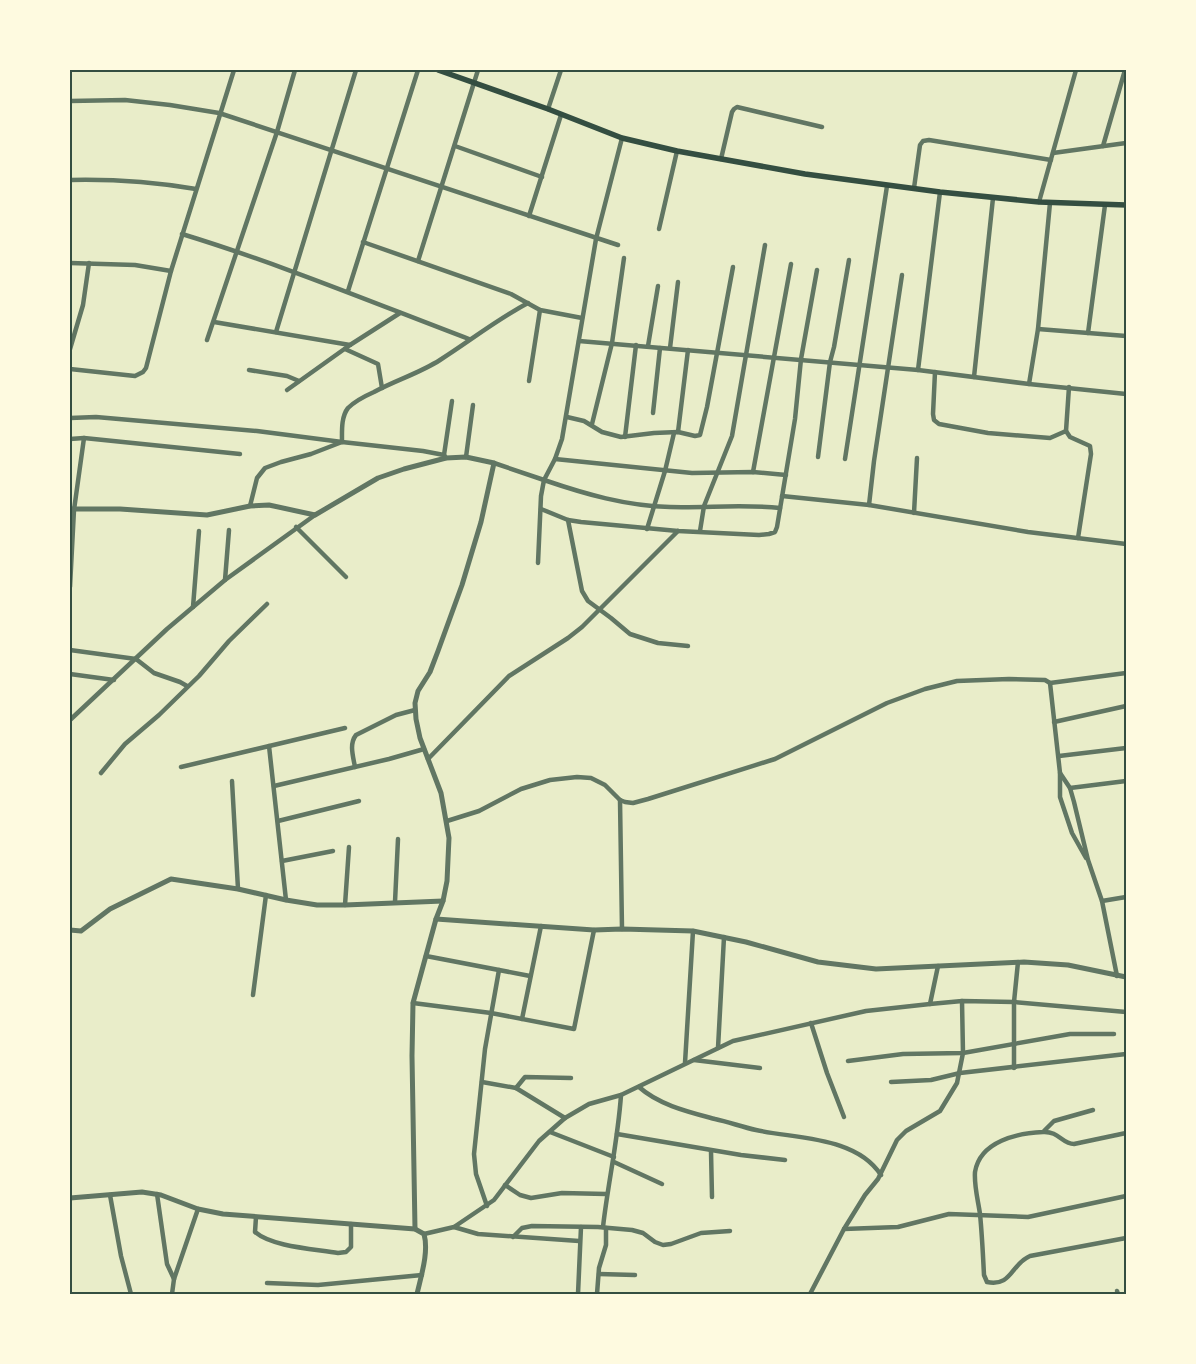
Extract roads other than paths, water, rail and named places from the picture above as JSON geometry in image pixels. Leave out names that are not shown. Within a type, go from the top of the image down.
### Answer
[{"type":"main road","points":[[438,70],[622,138],[721,160],[887,186],[993,198],[1050,203],[1126,205]]},
{"type":"street","points":[[70,369],[135,376],[143,372],[149,358],[182,234],[234,70]]},
{"type":"street","points":[[207,340],[295,70]]},
{"type":"street","points":[[276,332],[356,70]]},
{"type":"street","points":[[348,291],[418,70]]},
{"type":"street","points":[[418,261],[478,70]]},
{"type":"street","points":[[548,110],[561,70]]},
{"type":"street","points":[[1039,202],[1076,70]]},
{"type":"street","points":[[1103,146],[1125,71],[1119,70]]},
{"type":"street","points":[[70,101],[126,100],[170,104],[219,113],[618,245]]},
{"type":"street","points":[[721,160],[732,112],[737,108],[822,127]]},
{"type":"street","points":[[529,216],[561,115]]},
{"type":"street","points":[[538,563],[544,480],[555,459],[566,418],[596,239],[622,138]]},
{"type":"street","points":[[914,188],[920,146],[923,141],[929,140],[1051,160]]},
{"type":"street","points":[[1053,153],[1126,143]]},
{"type":"street","points":[[455,146],[542,177]]},
{"type":"street","points":[[659,229],[677,151]]},
{"type":"street","points":[[70,180],[124,180],[196,189]]},
{"type":"street","points":[[845,459],[887,186]]},
{"type":"street","points":[[918,370],[940,192]]},
{"type":"street","points":[[974,377],[993,198]]},
{"type":"street","points":[[1029,384],[1038,329],[1050,203]]},
{"type":"street","points":[[1088,333],[1106,204]]},
{"type":"street","points":[[182,234],[237,251],[348,291],[469,339]]},
{"type":"street","points":[[363,242],[511,294],[540,310],[582,318]]},
{"type":"street","points":[[700,531],[704,506],[732,436],[765,245]]},
{"type":"street","points":[[592,424],[612,344],[624,258]]},
{"type":"street","points":[[818,457],[830,362],[848,260]]},
{"type":"street","points":[[70,263],[135,265],[171,271]]},
{"type":"street","points":[[70,349],[82,305],[89,263]]},
{"type":"street","points":[[753,472],[790,264]]},
{"type":"street","points":[[566,418],[584,421],[592,424],[602,432],[625,437],[676,432],[698,436],[701,432],[733,267]]},
{"type":"street","points":[[541,509],[568,520],[678,532],[769,534],[775,532],[778,527],[795,418],[801,359],[817,270]]},
{"type":"street","points":[[869,505],[902,275]]},
{"type":"street","points":[[670,348],[678,282]]},
{"type":"street","points":[[648,346],[658,286]]},
{"type":"street","points":[[342,442],[343,421],[348,408],[364,397],[425,369],[505,315],[528,303]]},
{"type":"street","points":[[529,381],[540,310]]},
{"type":"street","points":[[287,390],[350,345],[400,313]]},
{"type":"street","points":[[214,322],[350,345]]},
{"type":"street","points":[[1038,329],[1126,336]]},
{"type":"street","points":[[579,341],[859,364],[1126,394]]},
{"type":"street","points":[[625,437],[636,346]]},
{"type":"street","points":[[653,413],[660,348]]},
{"type":"street","points":[[345,349],[378,364],[382,388]]},
{"type":"street","points":[[647,528],[676,432],[688,350]]},
{"type":"street","points":[[249,370],[287,376],[299,381]]},
{"type":"street","points":[[934,372],[933,414],[934,420],[939,424],[988,432],[1050,438],[1066,431]]},
{"type":"street","points":[[1069,387],[1066,431],[1070,437],[1090,446],[1091,454],[1078,538]]},
{"type":"street","points":[[445,457],[452,401]]},
{"type":"street","points":[[466,457],[473,405]]},
{"type":"street","points":[[70,418],[106,418],[257,431],[423,451],[445,457],[466,457],[494,463],[601,498],[654,506],[756,506],[780,508]]},
{"type":"street","points":[[70,587],[72,510],[84,438]]},
{"type":"street","points":[[70,439],[84,438],[240,454]]},
{"type":"street","points":[[250,506],[256,478],[265,468],[342,442]]},
{"type":"street","points":[[70,720],[167,629],[225,580],[296,527],[378,478],[445,457]]},
{"type":"street","points":[[914,513],[917,458]]},
{"type":"street","points":[[555,459],[717,474],[753,472],[786,475]]},
{"type":"street","points":[[414,1229],[413,1003],[436,919],[443,902],[449,838],[441,793],[420,738],[415,710],[418,691],[436,658],[462,584],[480,522],[494,463]]},
{"type":"street","points":[[782,496],[869,505],[1028,532],[1126,544]]},
{"type":"street","points":[[72,510],[120,509],[207,515],[250,506],[269,505],[315,515]]},
{"type":"street","points":[[568,520],[582,591],[588,601],[636,637],[658,643],[688,646]]},
{"type":"street","points":[[296,527],[346,578]]},
{"type":"street","points":[[225,580],[229,530]]},
{"type":"street","points":[[193,607],[199,531]]},
{"type":"street","points":[[428,759],[509,676],[582,627],[598,609],[678,532]]},
{"type":"street","points":[[101,773],[125,744],[159,715],[199,676],[229,641],[267,604]]},
{"type":"street","points":[[70,650],[136,659],[154,673],[187,686]]},
{"type":"street","points":[[447,821],[479,811],[521,789],[550,780],[577,777],[591,778],[605,785],[620,800],[625,802],[640,801],[775,759],[887,703],[925,689],[957,681],[1009,679],[1045,680],[1050,683],[1126,673]]},
{"type":"street","points":[[70,674],[114,680]]},
{"type":"street","points":[[1050,683],[1059,756],[1060,797],[1078,844],[1088,860]]},
{"type":"street","points":[[1054,722],[1126,706]]},
{"type":"street","points":[[355,767],[352,739],[356,735],[396,715],[415,710]]},
{"type":"street","points":[[181,767],[345,728]]},
{"type":"street","points":[[270,746],[286,900]]},
{"type":"street","points":[[1059,756],[1126,748]]},
{"type":"street","points":[[274,786],[424,749]]},
{"type":"street","points":[[1060,773],[1070,788],[1088,860],[1102,901],[1117,976]]},
{"type":"street","points":[[232,781],[238,889]]},
{"type":"street","points":[[1070,788],[1126,781]]},
{"type":"street","points":[[620,800],[622,928]]},
{"type":"street","points":[[278,821],[359,801]]},
{"type":"street","points":[[395,902],[398,839]]},
{"type":"street","points":[[345,906],[349,846]]},
{"type":"street","points":[[282,861],[333,851]]},
{"type":"street","points":[[70,930],[81,931],[110,909],[170,879],[238,889],[317,905],[345,906],[395,902],[443,902]]},
{"type":"street","points":[[253,995],[266,895]]},
{"type":"street","points":[[1102,901],[1126,897]]},
{"type":"street","points":[[436,919],[594,930],[622,928],[693,931],[724,937],[818,962],[876,969],[1018,962],[1068,965],[1126,977]]},
{"type":"street","points":[[522,1019],[541,926]]},
{"type":"street","points":[[413,1003],[491,1013],[574,1029],[594,930]]},
{"type":"street","points":[[685,1063],[693,931]]},
{"type":"street","points":[[718,1048],[724,937]]},
{"type":"street","points":[[426,956],[530,976]]},
{"type":"street","points":[[1014,1068],[1014,1002],[1018,962]]},
{"type":"street","points":[[930,1004],[938,966]]},
{"type":"street","points":[[487,1206],[476,1174],[474,1154],[485,1050],[499,970]]},
{"type":"street","points":[[810,1294],[844,1229],[880,1175],[897,1140],[906,1131],[940,1111],[953,1092],[960,1074],[963,1052],[962,1002]]},
{"type":"street","points":[[70,1198],[142,1192],[157,1194],[198,1209],[223,1214],[414,1229],[424,1234],[454,1227],[487,1206],[494,1200],[539,1141],[565,1118],[589,1104],[621,1095],[733,1041],[866,1011],[930,1004],[1014,1002],[1126,1012]]},
{"type":"street","points":[[811,1024],[844,1117]]},
{"type":"street","points":[[848,1061],[903,1054],[963,1052],[1070,1034],[1114,1034]]},
{"type":"street","points":[[890,1082],[931,1080],[960,1074],[1126,1054]]},
{"type":"street","points":[[693,1060],[760,1068]]},
{"type":"street","points":[[516,1088],[525,1077],[571,1078]]},
{"type":"street","points":[[482,1082],[516,1088],[565,1118]]},
{"type":"street","points":[[639,1087],[646,1094],[684,1111],[755,1130],[801,1137],[838,1146],[862,1156],[880,1175]]},
{"type":"street","points":[[597,1294],[599,1274],[606,1245],[604,1227],[606,1194],[619,1130],[621,1095]]},
{"type":"street","points":[[1044,1132],[1054,1122],[1093,1110]]},
{"type":"street","points":[[550,1132],[614,1160],[662,1184]]},
{"type":"street","points":[[1126,1133],[1074,1144],[1065,1142],[1061,1137],[1053,1133],[1044,1132],[1012,1136],[1000,1140],[993,1145],[978,1163],[975,1184],[980,1215],[984,1275],[988,1282],[994,1283],[1005,1280],[1023,1259],[1030,1256],[1126,1238]]},
{"type":"street","points":[[617,1134],[711,1151],[785,1160]]},
{"type":"street","points":[[711,1151],[712,1197]]},
{"type":"street","points":[[505,1185],[520,1195],[531,1198],[562,1193],[606,1194]]},
{"type":"street","points":[[157,1194],[166,1264],[174,1279]]},
{"type":"street","points":[[110,1195],[120,1256],[131,1294]]},
{"type":"street","points":[[844,1229],[898,1227],[949,1214],[1028,1217],[1126,1196]]},
{"type":"street","points":[[172,1294],[174,1279],[198,1209]]},
{"type":"street","points":[[256,1217],[255,1232],[267,1239],[280,1243],[338,1252],[346,1252],[351,1247],[351,1224]]},
{"type":"street","points":[[513,1238],[522,1228],[557,1225],[632,1230],[643,1233],[655,1242],[663,1244],[672,1244],[701,1233],[730,1231]]},
{"type":"street","points":[[454,1227],[478,1234],[513,1238],[579,1241]]},
{"type":"street","points":[[578,1294],[581,1227]]},
{"type":"street","points":[[417,1294],[422,1275],[426,1240],[424,1234]]},
{"type":"street","points":[[599,1274],[635,1275]]},
{"type":"street","points":[[267,1283],[326,1285],[422,1275]]}]
